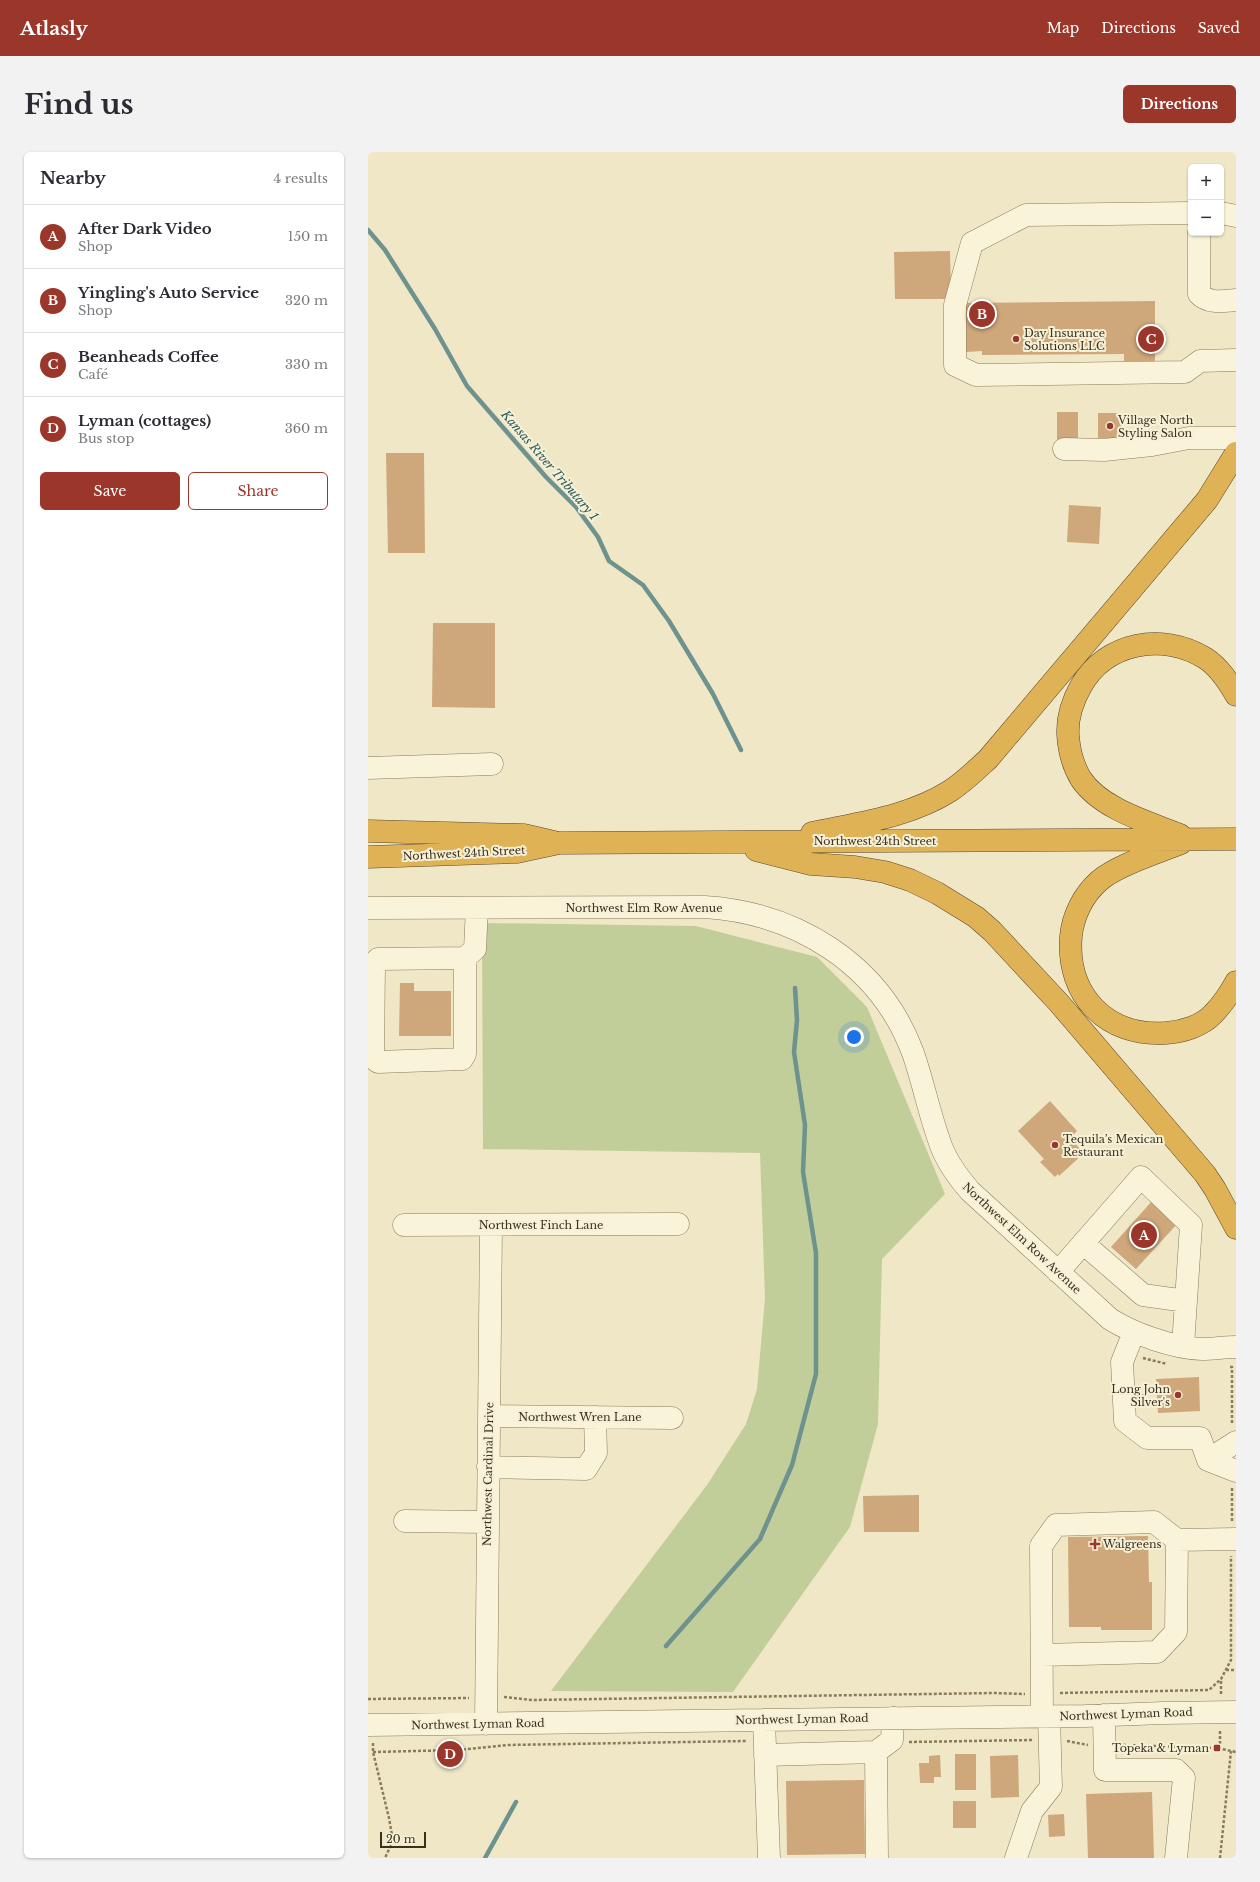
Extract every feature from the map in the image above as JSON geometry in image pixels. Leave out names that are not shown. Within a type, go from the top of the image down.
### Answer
[{"type":"highway","points":[[768,842],[904,812],[950,791],[970,775],[988,759],[1207,500],[1236,453]]},
{"type":"highway","points":[[1191,839],[1123,812],[1108,803],[1081,779],[1069,747],[1068,730],[1071,708],[1087,676],[1102,661],[1119,650],[1138,644],[1155,643],[1175,645],[1205,658],[1218,669],[1236,695]]},
{"type":"highway","name":"Northwest 24th Street","points":[[368,831],[524,835],[560,843]]},
{"type":"highway","points":[[1191,839],[1123,866],[1099,880],[1087,894],[1083,899],[1072,925],[1071,960],[1075,978],[1086,1001],[1103,1016],[1124,1028],[1152,1034],[1175,1032],[1196,1025],[1213,1014],[1236,982]]},
{"type":"highway","name":"Northwest 24th Street","points":[[368,857],[517,852],[560,843],[1236,839]]},
{"type":"highway","points":[[726,842],[811,864],[856,866],[885,872],[910,880],[937,893],[976,917],[992,931],[1059,1003],[1205,1174],[1216,1189],[1236,1228]]},
{"type":"street","points":[[1188,213],[1026,215],[972,243],[955,305],[955,365],[976,375],[1186,372],[1200,361],[1236,360]]},
{"type":"street","points":[[1224,214],[1236,216]]},
{"type":"street","points":[[1199,236],[1200,294],[1204,299],[1213,301],[1236,300]]},
{"type":"street","points":[[1064,449],[1104,450],[1152,445],[1189,438],[1236,438]]},
{"type":"street","points":[[368,768],[492,764]]},
{"type":"street","name":"Northwest Elm Row Avenue","points":[[368,908],[724,908],[751,912],[781,921],[796,928],[825,944],[864,976],[885,1001],[900,1026],[914,1058],[939,1141],[952,1168],[970,1191],[1110,1319],[1134,1332],[1182,1346],[1201,1349],[1236,1347]]},
{"type":"street","points":[[466,958],[466,1054],[462,1059],[378,1062],[373,1058],[374,963],[378,959],[466,958],[475,949],[477,908]]},
{"type":"street","points":[[1058,1272],[1141,1177],[1191,1225],[1182,1346]]},
{"type":"street","name":"Northwest Finch Lane","points":[[404,1225],[678,1224]]},
{"type":"street","name":"Northwest Cardinal Drive","points":[[486,1724],[491,1225]]},
{"type":"street","points":[[1083,1243],[1143,1294],[1186,1301]]},
{"type":"street","points":[[1134,1332],[1122,1362],[1125,1421],[1147,1438],[1200,1438],[1208,1460],[1232,1471],[1236,1471]]},
{"type":"street","name":"Northwest Wren Lane","points":[[489,1416],[672,1418]]},
{"type":"street","points":[[488,1467],[586,1469],[596,1453],[595,1417]]},
{"type":"street","points":[[1208,1460],[1236,1442]]},
{"type":"street","points":[[405,1521],[487,1522]]},
{"type":"street","points":[[1016,1858],[1032,1811],[1051,1787],[1050,1740],[1046,1716],[1042,1655],[1041,1546],[1056,1525],[1154,1522],[1177,1540],[1236,1539]]},
{"type":"street","points":[[1042,1655],[1157,1652],[1176,1632],[1177,1540]]},
{"type":"street","name":"Northwest Lyman Road","points":[[370,1725],[486,1724],[765,1738],[893,1718],[1236,1712]]},
{"type":"street","points":[[1104,1715],[1105,1770],[1176,1770],[1184,1778],[1176,1858]]},
{"type":"street","points":[[877,1858],[884,1746],[893,1718]]},
{"type":"street","points":[[769,1858],[765,1738],[884,1746]]},
{"type":"path","points":[[1226,1670],[1236,1670]]},
{"type":"path","points":[[368,1699],[517,1697],[532,1700],[994,1693],[1010,1694]]},
{"type":"path","points":[[370,1725],[373,1752],[390,1818],[393,1841],[385,1858]]},
{"type":"path","points":[[373,1752],[458,1750],[508,1745],[765,1738]]},
{"type":"path","points":[[884,1746],[912,1743],[1063,1740],[1086,1745],[1217,1748],[1236,1752]]},
{"type":"path","points":[[1220,1858],[1232,1751]]},
{"type":"green space","points":[[482,923],[696,926],[817,957],[867,1007],[945,1194],[882,1259],[878,1424],[850,1527],[733,1692],[551,1691],[707,1485],[746,1424],[757,1389],[765,1298],[760,1153],[483,1149]]},
{"type":"building","points":[[950,251],[951,299],[895,299],[894,252]]},
{"type":"building","points":[[1155,301],[1155,361],[1124,361],[1124,354],[982,355],[982,351],[966,352],[962,303]]},
{"type":"building","points":[[1057,412],[1078,412],[1078,439],[1057,439]]},
{"type":"building","name":"Village North Styling Salon","points":[[1098,413],[1122,413],[1122,438],[1098,438]]},
{"type":"building","points":[[386,453],[424,453],[425,553],[388,553]]},
{"type":"building","points":[[1069,505],[1101,507],[1099,544],[1067,542]]},
{"type":"building","points":[[433,623],[495,623],[495,708],[432,707]]},
{"type":"building","points":[[400,983],[414,983],[414,991],[451,991],[451,1036],[399,1036]]},
{"type":"building","name":"Tequila’s Mexican Restaurant","points":[[1050,1101],[1077,1131],[1070,1138],[1084,1153],[1059,1176],[1058,1174],[1055,1177],[1040,1162],[1044,1159],[1018,1131]]},
{"type":"building","points":[[1152,1201],[1178,1223],[1136,1269],[1111,1247]]},
{"type":"building","name":"Long John Silver's","points":[[1199,1377],[1200,1411],[1158,1413],[1156,1379]]},
{"type":"building","points":[[919,1495],[919,1532],[864,1532],[863,1496]]},
{"type":"building","name":"Walgreens","points":[[1148,1536],[1149,1582],[1152,1582],[1152,1630],[1101,1630],[1101,1627],[1069,1627],[1068,1537]]},
{"type":"building","points":[[955,1754],[976,1754],[976,1790],[955,1790]]},
{"type":"building","points":[[940,1755],[941,1777],[934,1777],[934,1783],[920,1783],[919,1763],[929,1763],[929,1756]]},
{"type":"building","points":[[1018,1755],[1019,1797],[991,1798],[990,1756]]},
{"type":"building","points":[[864,1780],[865,1854],[787,1855],[786,1781]]},
{"type":"building","points":[[1152,1792],[1154,1858],[1088,1858],[1086,1794]]},
{"type":"building","points":[[953,1801],[976,1801],[976,1828],[953,1828]]},
{"type":"building","points":[[1064,1814],[1065,1836],[1049,1837],[1048,1815]]},
{"type":"waterway","name":"Kansas River Tributary 1","points":[[368,230],[385,250],[435,329],[467,386],[546,477],[576,507],[598,537],[609,561],[643,585],[669,621],[713,694],[741,750]]},
{"type":"waterway","name":"Kansas River Tributary 1","points":[[666,1646],[760,1539],[792,1465],[816,1374],[816,1253],[803,1172],[805,1125],[794,1052],[797,1020],[795,988]]},
{"type":"waterway","name":"Kansas River Tributary 1","points":[[485,1858],[516,1802]]},
{"type":"place","name":"Yingling's Auto Service","points":[[982,314]]},
{"type":"place","name":"Day Insurance Solutions LLC","points":[[1016,339]]},
{"type":"place","name":"Beanheads Coffee","points":[[1151,339]]},
{"type":"place","name":"Village North Styling Salon","points":[[1110,426]]},
{"type":"place","name":"Tequila’s Mexican Restaurant","points":[[1055,1145]]},
{"type":"place","name":"After Dark Video","points":[[1144,1235]]},
{"type":"place","name":"Long John Silver's","points":[[1178,1395]]},
{"type":"place","name":"Walgreens","points":[[1095,1544]]},
{"type":"place","name":"Topeka & Lyman","points":[[1217,1748]]},
{"type":"place","name":"Lyman (cottages)","points":[[450,1754]]}]
